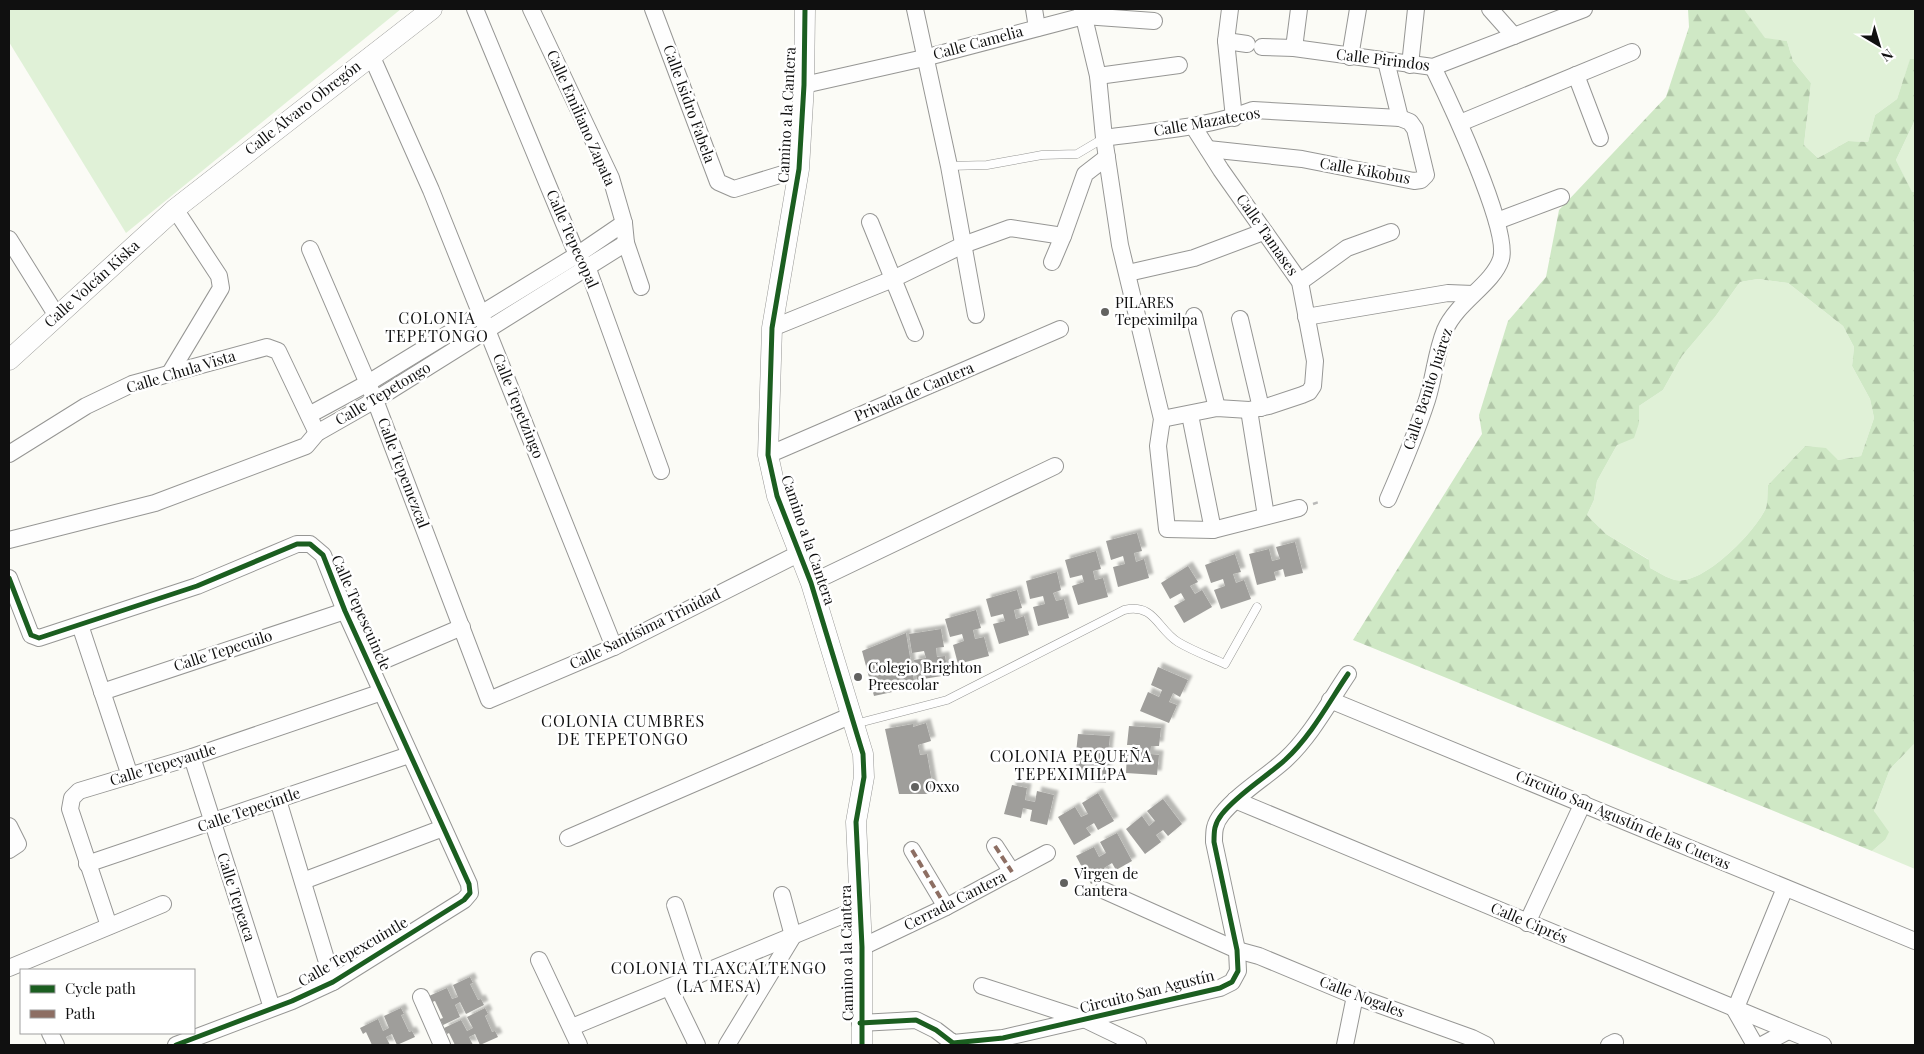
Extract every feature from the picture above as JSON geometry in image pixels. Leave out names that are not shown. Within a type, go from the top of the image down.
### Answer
[{"type":"street","name":"Calle Álvaro Obregón","points":[[175,209],[432,9]]},
{"type":"street","name":"Calle Tepecopal","points":[[475,9],[577,255],[588,269],[661,471]]},
{"type":"street","name":"Calle Emiliano Zapata","points":[[531,9],[610,178],[624,223],[626,243],[641,287]]},
{"type":"street","name":"Calle Isidro Fabela","points":[[653,9],[718,182],[734,189],[799,169]]},
{"type":"street","name":"Camino a la Cantera","points":[[804,9],[804,85],[799,169],[772,328],[768,455],[777,496],[811,583],[863,754],[864,777],[856,822],[862,947],[860,1023],[862,1045]]},
{"type":"street","points":[[915,9],[924,58],[949,166],[976,315]]},
{"type":"street","points":[[1034,9],[1037,28]]},
{"type":"street","points":[[1230,9],[1226,41],[1234,118]]},
{"type":"street","points":[[1294,48],[1299,9]]},
{"type":"street","points":[[1350,57],[1358,9]]},
{"type":"street","points":[[1410,65],[1416,9]]},
{"type":"street","points":[[1490,9],[1514,36]]},
{"type":"street","name":"Calle Pirindos","points":[[1226,41],[1255,46],[1294,48],[1433,67],[1575,10]]},
{"type":"street","name":"Calle Camelia","points":[[804,85],[924,58],[1037,28],[1083,13],[1154,21]]},
{"type":"street","points":[[1083,13],[1098,76],[1104,138],[1120,245],[1162,419],[1158,446],[1167,529],[1213,530],[1300,508]]},
{"type":"street","points":[[1460,123],[1632,52]]},
{"type":"street","name":"Calle Tepetzingo","points":[[371,55],[431,190],[614,647]]},
{"type":"street","points":[[1386,61],[1400,118]]},
{"type":"street","points":[[1098,76],[1179,65]]},
{"type":"street","name":"Calle Benito Juárez","points":[[1388,500],[1410,450],[1445,331],[1456,310],[1492,274],[1501,259],[1502,246],[1496,221],[1460,123],[1433,67]]},
{"type":"street","points":[[1576,75],[1600,138]]},
{"type":"street","name":"Calle Mazatecos","points":[[1104,138],[1193,126],[1234,118],[1253,110],[1400,118]]},
{"type":"street","name":"Calle Kikobus","points":[[1208,149],[1302,159],[1414,181],[1421,180],[1426,175],[1415,129],[1410,122],[1400,118]]},
{"type":"street","name":"Calle Tamases","points":[[1193,126],[1263,232],[1300,282],[1315,361],[1313,386],[1309,392],[1302,395],[1255,409]]},
{"type":"street","points":[[1052,262],[1064,236],[1085,174],[1107,157]]},
{"type":"street","points":[[1496,221],[1561,197]]},
{"type":"street","points":[[170,373],[221,288],[220,276],[175,209]]},
{"type":"street","name":"Calle Volcán Kiska","points":[[9,360],[175,209]]},
{"type":"street","points":[[870,222],[915,333]]},
{"type":"street","name":"Calle Tepetongo","points":[[309,415],[368,383],[577,255],[624,223]]},
{"type":"street","points":[[772,328],[893,279],[963,245],[1010,228],[1064,236]]},
{"type":"street","points":[[1128,272],[1194,258],[1263,232]]},
{"type":"street","points":[[1300,282],[1347,248],[1392,232]]},
{"type":"street","points":[[9,239],[57,316]]},
{"type":"street","name":"Calle Tepetongo","points":[[9,540],[155,503],[306,446],[317,433],[375,400],[588,269],[626,243]]},
{"type":"street","name":"Calle Tepemezcal","points":[[310,249],[375,400],[489,700]]},
{"type":"street","points":[[1306,317],[1448,293],[1473,294]]},
{"type":"street","points":[[1194,316],[1217,408]]},
{"type":"street","points":[[1240,319],[1255,409],[1266,516]]},
{"type":"street","name":"Privada de Cantera","points":[[768,455],[1060,329]]},
{"type":"street","name":"Calle Chula Vista","points":[[9,454],[86,406],[132,384],[273,348],[278,351],[317,433]]},
{"type":"street","points":[[1162,419],[1190,415],[1217,408],[1255,409]]},
{"type":"street","points":[[1190,415],[1213,530]]},
{"type":"street","points":[[811,583],[1055,466]]},
{"type":"street","name":"Calle Tepescuincle","points":[[9,578],[31,635],[39,638],[197,586],[297,544],[310,544],[323,555],[345,611],[469,884]]},
{"type":"street","name":"Calle Santísima Trinidad","points":[[489,700],[614,647],[800,553]]},
{"type":"street","name":"Calle Tepecuilo","points":[[102,692],[345,611]]},
{"type":"street","points":[[80,624],[130,776]]},
{"type":"street","points":[[371,666],[462,628]]},
{"type":"street","name":"Circuito San Agustín","points":[[860,1023],[916,1020],[936,1030],[953,1044],[1003,1042],[1220,988],[1232,982],[1238,971],[1236,950],[1214,842],[1214,827],[1221,815],[1236,800],[1287,759],[1308,734],[1348,674]]},
{"type":"street","name":"Calle Tepeyautle","points":[[109,926],[70,809],[72,798],[79,791],[192,757],[382,692]]},
{"type":"street","name":"Circuito San Agustín de las Cuevas","points":[[1330,700],[1915,941]]},
{"type":"street","points":[[568,838],[854,720]]},
{"type":"street","name":"Calle Tepecintle","points":[[87,864],[409,755]]},
{"type":"street","name":"Calle Tepeaca","points":[[192,757],[272,1008]]},
{"type":"street","points":[[278,800],[334,982]]},
{"type":"street","name":"Calle Ciprés","points":[[1236,800],[1735,1010],[1823,1045]]},
{"type":"street","points":[[1527,922],[1582,803]]},
{"type":"street","points":[[9,826],[13,847]]},
{"type":"street","points":[[302,881],[443,828]]},
{"type":"street","points":[[995,846],[1012,872]]},
{"type":"street","points":[[912,850],[946,907]]},
{"type":"street","name":"Cerrada Cantera","points":[[862,947],[946,907],[1047,853]]},
{"type":"street","name":"Calle Tepexcuintle","points":[[176,1045],[292,1001],[334,982],[464,900],[470,892],[469,884]]},
{"type":"street","points":[[1755,1045],[1735,1010],[1785,888]]},
{"type":"street","name":"Calle Nogales","points":[[1103,890],[1236,950],[1259,956],[1355,996],[1472,1038],[1486,1045]]},
{"type":"street","points":[[727,1045],[792,936],[782,895]]},
{"type":"street","points":[[19,967],[109,926],[164,904]]},
{"type":"street","points":[[675,905],[698,975]]},
{"type":"street","points":[[572,1027],[860,908]]},
{"type":"street","points":[[539,960],[579,1045]]},
{"type":"street","points":[[982,986],[1086,1020],[1138,1045]]},
{"type":"street","points":[[669,987],[697,1045]]},
{"type":"street","points":[[1345,1045],[1355,996]]},
{"type":"street","points":[[421,997],[442,1045]]},
{"type":"street","points":[[1762,1045],[1788,1031]]},
{"type":"lane","points":[[949,166],[988,165],[1042,155],[1077,154],[1104,138]]},
{"type":"lane","points":[[854,720],[881,718],[946,700],[1124,610],[1137,607],[1148,612],[1177,641],[1225,664],[1257,607]]},
{"type":"green space","points":[[9,9],[401,9],[126,233],[9,42]]},
{"type":"green space","points":[[1688,9],[1744,9],[1765,38],[1787,41],[1793,61],[1811,83],[1804,145],[1818,158],[1848,141],[1868,142],[1875,115],[1897,99],[1910,59],[1915,59],[1915,120],[1896,160],[1912,192],[1915,192],[1915,743],[1890,769],[1874,811],[1889,832],[1885,840],[1872,851],[1353,640],[1482,434],[1479,415],[1508,321],[1546,277],[1559,210],[1666,97],[1689,27]],"holes":[[[1758,279],[1788,283],[1843,326],[1854,347],[1852,366],[1870,399],[1874,418],[1861,456],[1838,460],[1826,448],[1805,446],[1768,485],[1766,508],[1740,543],[1713,566],[1699,575],[1686,580],[1669,578],[1650,568],[1649,560],[1606,534],[1587,515],[1594,500],[1597,481],[1617,445],[1634,438],[1639,423],[1639,406],[1663,390],[1682,356],[1715,317],[1740,282]]]},
{"type":"green space","points":[[1744,9],[1915,9],[1915,59],[1910,60],[1897,99],[1875,115],[1868,142],[1848,141],[1818,158],[1804,145],[1811,83],[1793,61],[1787,41],[1765,39]]},
{"type":"green space","points":[[1915,120],[1915,192],[1912,193],[1896,160]]},
{"type":"green space","points":[[1758,279],[1788,283],[1843,326],[1854,347],[1852,366],[1870,399],[1874,418],[1861,456],[1838,460],[1805,446],[1768,485],[1766,508],[1740,543],[1713,566],[1699,575],[1686,580],[1675,580],[1650,568],[1648,559],[1606,534],[1587,515],[1594,500],[1597,481],[1617,445],[1639,423],[1639,406],[1663,390],[1682,356],[1715,317],[1740,282]]},
{"type":"green space","points":[[1915,743],[1915,869],[1872,851],[1885,840],[1874,811],[1890,769]]},
{"type":"building","points":[[1137,533],[1142,551],[1134,553],[1136,562],[1144,559],[1149,578],[1118,587],[1113,567],[1125,564],[1123,556],[1111,560],[1106,541]]},
{"type":"building","points":[[1295,542],[1303,573],[1285,577],[1283,569],[1274,572],[1276,580],[1257,585],[1249,554],[1269,549],[1272,561],[1280,559],[1276,547]]},
{"type":"building","points":[[1096,551],[1101,569],[1093,571],[1095,580],[1103,578],[1108,597],[1078,605],[1072,586],[1084,582],[1082,575],[1070,578],[1065,560]]},
{"type":"building","points":[[1235,554],[1241,572],[1233,574],[1236,583],[1244,580],[1251,599],[1221,609],[1214,590],[1225,586],[1223,579],[1211,583],[1205,565]]},
{"type":"building","points":[[1188,566],[1198,582],[1190,586],[1195,594],[1202,590],[1212,607],[1184,623],[1174,606],[1185,600],[1181,593],[1170,599],[1161,583]]},
{"type":"building","points":[[1057,572],[1061,590],[1053,593],[1056,601],[1064,599],[1069,618],[1038,626],[1033,607],[1045,604],[1043,596],[1030,599],[1026,581]]},
{"type":"building","points":[[1017,590],[1022,608],[1014,610],[1016,619],[1024,616],[1029,635],[999,644],[993,624],[1005,621],[1003,614],[991,617],[986,599]]},
{"type":"building","points":[[976,610],[981,628],[973,630],[975,639],[984,637],[989,656],[958,664],[953,645],[964,641],[962,634],[950,637],[945,619]]},
{"type":"building","points":[[941,629],[944,647],[936,648],[937,657],[945,656],[948,675],[917,680],[914,660],[926,658],[924,651],[912,653],[909,634]]},
{"type":"building","points":[[906,633],[915,687],[874,696],[862,651]]},
{"type":"building","points":[[1158,667],[1188,680],[1180,697],[1173,693],[1169,702],[1177,705],[1169,723],[1140,711],[1148,692],[1159,697],[1162,690],[1151,685]]},
{"type":"building","points":[[926,723],[931,741],[918,745],[920,755],[927,754],[934,794],[899,794],[885,729],[913,724],[913,727]]},
{"type":"building","points":[[1129,726],[1161,728],[1159,746],[1151,746],[1150,754],[1159,755],[1157,775],[1126,773],[1127,753],[1139,753],[1140,745],[1127,745]]},
{"type":"building","points":[[1078,734],[1110,736],[1108,754],[1100,754],[1100,763],[1108,763],[1106,783],[1075,781],[1076,761],[1088,762],[1089,754],[1076,753]]},
{"type":"building","points":[[1012,785],[1027,788],[1025,800],[1035,802],[1037,791],[1054,795],[1047,825],[1030,821],[1032,810],[1023,808],[1021,818],[1004,814]]},
{"type":"building","points":[[1098,793],[1114,821],[1098,830],[1094,823],[1086,828],[1091,835],[1074,845],[1058,817],[1075,807],[1081,817],[1088,814],[1082,803]]},
{"type":"building","points":[[1163,799],[1182,824],[1168,836],[1163,830],[1156,835],[1161,842],[1145,854],[1126,829],[1142,816],[1149,826],[1155,821],[1147,811]]},
{"type":"building","points":[[1117,833],[1132,861],[1116,870],[1112,863],[1104,868],[1108,875],[1091,884],[1076,856],[1094,847],[1099,857],[1106,853],[1100,842]]},
{"type":"building","points":[[470,977],[473,983],[470,984],[478,1000],[481,999],[484,1005],[466,1014],[460,1002],[455,1005],[460,1017],[443,1025],[440,1019],[443,1018],[435,1001],[432,1002],[429,996],[447,988],[452,999],[458,997],[453,985]]},
{"type":"building","points":[[401,1008],[404,1014],[401,1015],[409,1032],[412,1031],[415,1037],[397,1045],[392,1034],[386,1037],[390,1045],[372,1045],[366,1032],[363,1034],[360,1028],[378,1019],[383,1031],[389,1028],[384,1016]]},
{"type":"building","points":[[485,1008],[488,1014],[485,1016],[492,1032],[495,1031],[498,1037],[480,1045],[475,1034],[469,1037],[473,1045],[455,1045],[444,1028],[461,1020],[467,1031],[473,1028],[467,1017]]},
{"type":"marked path","points":[[995,846],[1012,872]]},
{"type":"marked path","points":[[912,850],[946,907]]},
{"type":"cycle path","points":[[805,9],[804,85],[799,169],[772,328],[768,455],[777,496],[811,583],[863,754],[864,777],[856,822],[862,947],[862,1045]]},
{"type":"cycle path","points":[[9,578],[31,635],[39,638],[197,586],[297,544],[310,544],[323,555],[345,611],[469,884],[470,893],[464,900],[333,982],[292,1001],[176,1045]]},
{"type":"cycle path","points":[[860,1023],[916,1020],[936,1030],[953,1043],[1003,1038],[1220,988],[1232,982],[1238,971],[1237,950],[1214,842],[1216,824],[1222,814],[1236,799],[1294,751],[1311,730],[1348,674]]},
{"type":"place","name":"PILARES Tepeximilpa","points":[[1105,312]]},
{"type":"place","name":"Colegio Brighton Preescolar","points":[[858,677]]},
{"type":"place","name":"Oxxo","points":[[915,787]]},
{"type":"place","name":"Virgen de Cantera","points":[[1064,883]]},
{"type":"district","name":"COLONIA TEPETONGO","points":[[437,327]]},
{"type":"district","name":"COLONIA CUMBRES DE TEPETONGO","points":[[623,730]]},
{"type":"district","name":"COLONIA PEQUEÑA TEPEXIMILPA","points":[[1071,765]]},
{"type":"district","name":"COLONIA TLAXCALTENGO (LA MESA)","points":[[719,977]]}]
